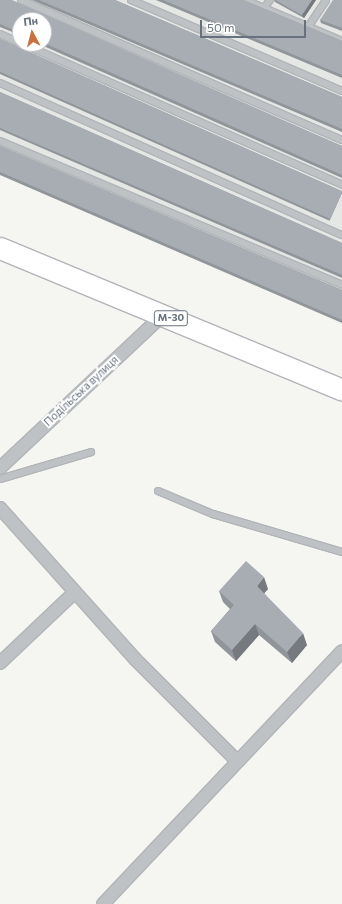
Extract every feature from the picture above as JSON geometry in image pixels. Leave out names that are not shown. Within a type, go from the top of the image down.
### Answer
[{"type":"highway","name":"М-30","points":[[0,248],[342,390]]},
{"type":"street","name":"Подільська вулиця","points":[[0,468],[163,315]]},
{"type":"street","points":[[0,508],[75,592],[237,762]]},
{"type":"street","points":[[0,663],[75,592]]},
{"type":"street","points":[[103,904],[342,651]]},
{"type":"lane","points":[[21,0],[342,140]]},
{"type":"lane","points":[[131,0],[342,91]]},
{"type":"lane","points":[[245,0],[342,42]]},
{"type":"lane","points":[[264,8],[270,0]]},
{"type":"lane","points":[[308,27],[326,0]]},
{"type":"lane","points":[[0,34],[12,39]]},
{"type":"lane","points":[[41,52],[342,185]]},
{"type":"lane","points":[[0,83],[342,235]]},
{"type":"lane","points":[[0,141],[342,285]]},
{"type":"lane","points":[[0,479],[91,452]]},
{"type":"lane","points":[[158,491],[213,514],[342,552]]},
{"type":"shaded area","points":[[0,0],[342,0],[342,316],[0,166]]},
{"type":"building","points":[[0,0],[12,0],[39,12],[12,12],[12,29],[0,24]]},
{"type":"building","points":[[39,0],[115,0],[342,97],[342,129]]},
{"type":"building","points":[[163,0],[243,0],[342,41],[342,75]]},
{"type":"building","points":[[275,0],[312,0],[302,15]]},
{"type":"building","points":[[333,0],[342,0],[342,28],[320,20]]},
{"type":"building","points":[[52,18],[342,146],[342,175],[52,47]]},
{"type":"building","points":[[0,39],[12,44],[12,52],[29,52],[342,191],[342,193],[330,219],[0,72]]},
{"type":"building","points":[[0,92],[342,243],[342,275],[0,128]]},
{"type":"building","points":[[0,146],[342,290],[342,320],[0,172]]},
{"type":"building","points":[[246,561],[264,577],[257,586],[303,633],[287,652],[255,624],[232,650],[211,631],[234,605],[219,591]]}]
